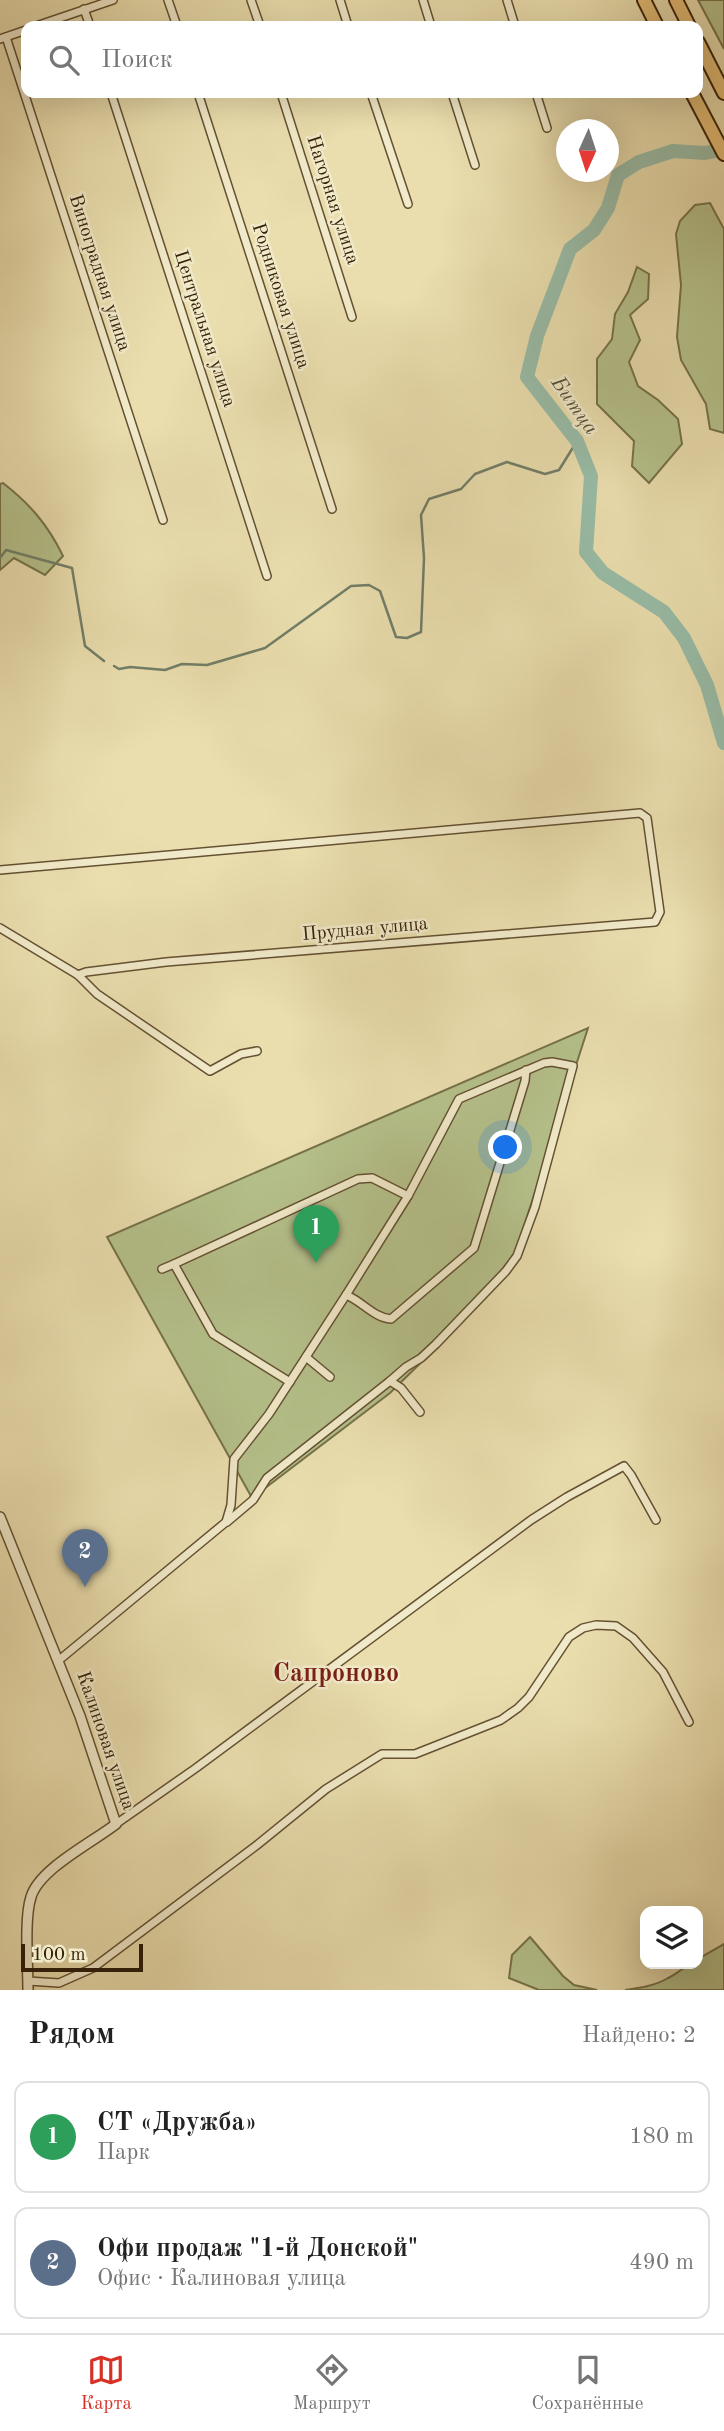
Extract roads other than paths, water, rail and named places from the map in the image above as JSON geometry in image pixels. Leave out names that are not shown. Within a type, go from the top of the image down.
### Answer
[{"type":"highway","points":[[643,0],[654,21]]},
{"type":"highway","points":[[676,0],[686,21]]},
{"type":"highway","points":[[703,52],[724,93]]},
{"type":"highway","points":[[694,98],[724,155]]},
{"type":"street","points":[[50,21],[113,0]]},
{"type":"street","points":[[168,0],[175,21]]},
{"type":"street","points":[[251,0],[258,21]]},
{"type":"street","points":[[340,0],[346,21]]},
{"type":"street","points":[[423,0],[429,21]]},
{"type":"street","points":[[507,0],[513,21]]},
{"type":"street","points":[[84,9],[88,21]]},
{"type":"street","points":[[3,38],[21,32]]},
{"type":"street","name":"Виноградная улица","points":[[3,38],[21,92]]},
{"type":"street","name":"Виноградная улица","points":[[23,98],[163,520]]},
{"type":"street","name":"Центральная улица","points":[[113,98],[267,576]]},
{"type":"street","name":"Родниковая улица","points":[[200,98],[332,509]]},
{"type":"street","name":"Нагорная улица","points":[[283,98],[352,317]]},
{"type":"street","points":[[373,98],[408,204]]},
{"type":"street","points":[[454,98],[475,165]]},
{"type":"street","points":[[538,98],[547,128]]},
{"type":"street","name":"Прудная улица","points":[[0,870],[640,813],[647,818],[660,912],[656,922],[166,962],[78,975]]},
{"type":"street","points":[[0,928],[78,975],[97,994],[210,1071],[241,1054],[257,1051]]},
{"type":"street","points":[[58,1661],[253,1500],[267,1478],[406,1367],[421,1358],[506,1271],[522,1244],[573,1066],[552,1062],[526,1070],[459,1099],[408,1196],[290,1382],[234,1459],[231,1506],[226,1522]]},
{"type":"street","points":[[346,1295],[365,1304],[375,1314],[391,1319],[474,1248],[525,1081],[526,1070]]},
{"type":"street","points":[[162,1269],[358,1179],[372,1178],[408,1196]]},
{"type":"street","points":[[174,1264],[213,1334],[290,1382]]},
{"type":"street","points":[[306,1357],[330,1377]]},
{"type":"street","points":[[390,1381],[401,1388],[420,1412]]},
{"type":"street","points":[[116,1824],[522,1527],[567,1497],[624,1466],[656,1520]]},
{"type":"street","name":"Калиновая улица","points":[[0,1517],[80,1716],[116,1824],[51,1870],[34,1889],[29,1906],[28,1986]]},
{"type":"street","points":[[28,1986],[59,1983],[93,1968],[257,1845],[326,1789],[382,1754],[415,1754],[501,1720],[519,1708],[529,1697],[569,1637],[583,1628],[596,1625],[616,1626],[633,1638],[663,1672],[689,1723]]},
{"type":"waterway","name":"Битца","points":[[724,149],[705,153],[673,151],[639,162],[618,175],[608,208],[594,230],[570,249],[537,336],[527,377],[577,441],[591,476],[586,552],[603,573],[664,612],[684,638],[707,685],[724,743]]},
{"type":"waterway","points":[[114,666],[119,669],[130,667],[165,670],[182,664],[207,665],[265,648],[351,586],[369,585],[380,591],[396,637],[407,638],[421,632],[424,558],[421,515],[429,499],[461,489],[475,474],[507,462],[545,474],[559,470],[577,441]]},
{"type":"waterway","points":[[0,558],[6,550],[72,568],[85,646],[104,661]]},
{"type":"place","name":"СТ «Дружба»","points":[[316,1263]]},
{"type":"place","name":"Офи продаж \"1-й Донской\"","points":[[85,1587]]},
{"type":"district","name":"Сапроново","points":[[336,1674]]}]
